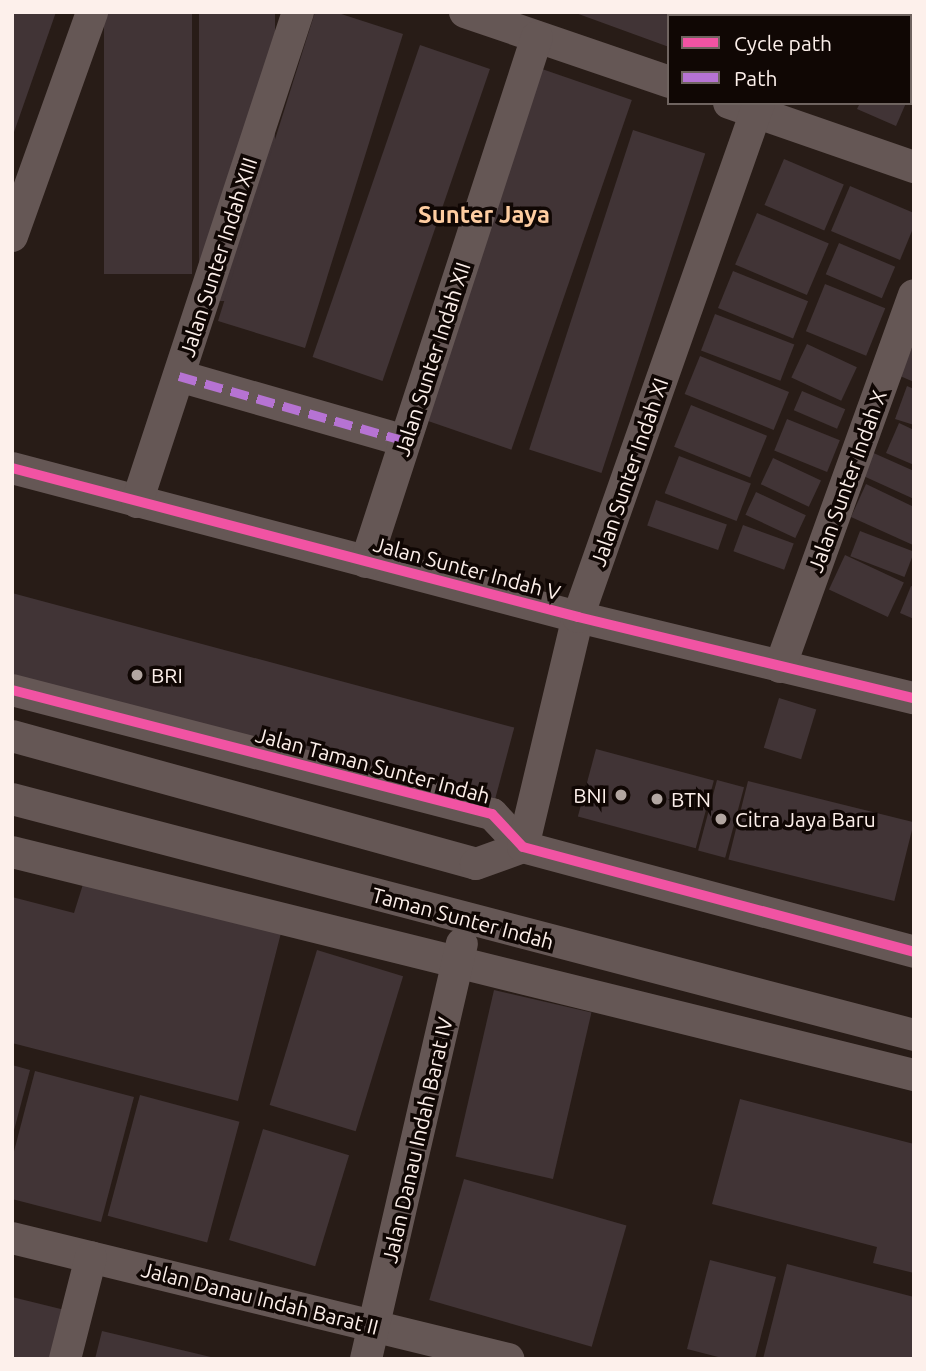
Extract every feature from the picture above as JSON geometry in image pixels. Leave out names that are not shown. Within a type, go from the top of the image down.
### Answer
[{"type":"street","points":[[12,236],[92,12]]},
{"type":"street","name":"Jalan Sunter Indah XIII","points":[[137,502],[298,12]]},
{"type":"street","points":[[465,12],[667,81]]},
{"type":"street","name":"Jalan Sunter Indah XII","points":[[366,562],[537,37]]},
{"type":"street","points":[[748,106],[914,167]]},
{"type":"street","name":"Jalan Sunter Indah XI","points":[[523,847],[578,617],[748,106]]},
{"type":"street","name":"Jalan Sunter Indah X","points":[[780,667],[914,295]]},
{"type":"street","points":[[179,376],[405,441]]},
{"type":"street","name":"Jalan Sunter Indah V","points":[[12,468],[578,617],[914,698]]},
{"type":"street","points":[[22,693],[17,737],[476,864],[523,847],[914,952]]},
{"type":"street","name":"Jalan Taman Sunter Indah","points":[[22,693],[492,814],[523,847]]},
{"type":"street","name":"Taman Sunter Indah","points":[[12,799],[250,858],[466,920],[914,1035]]},
{"type":"street","points":[[12,852],[914,1075]]},
{"type":"street","name":"Jalan Danau Indah Barat IV","points":[[366,1359],[466,920]]},
{"type":"street","name":"Jalan Danau Indah Barat II","points":[[12,1238],[508,1359]]},
{"type":"street","points":[[65,1359],[91,1257]]},
{"type":"building","points":[[12,12],[56,12],[13,135],[12,135]]},
{"type":"building","points":[[104,12],[192,12],[192,274],[104,274]]},
{"type":"building","points":[[199,12],[275,12],[275,301],[199,301]]},
{"type":"building","points":[[315,12],[335,12],[403,34],[305,348],[218,321]]},
{"type":"building","points":[[573,12],[741,12],[667,14],[667,46]]},
{"type":"building","points":[[831,12],[876,12],[852,14],[830,14]]},
{"type":"building","points":[[914,12],[914,41],[912,14]]},
{"type":"building","points":[[420,45],[490,69],[383,381],[313,357]]},
{"type":"building","points":[[542,69],[632,100],[511,450],[422,419]]},
{"type":"building","points":[[859,105],[905,105],[896,126],[857,109]]},
{"type":"building","points":[[633,130],[705,153],[601,473],[529,450]]},
{"type":"building","points":[[784,159],[844,184],[824,230],[764,205]]},
{"type":"building","points":[[850,186],[914,213],[914,226],[900,260],[831,231]]},
{"type":"building","points":[[757,213],[829,243],[807,295],[735,265]]},
{"type":"building","points":[[839,243],[895,267],[882,298],[826,274]]},
{"type":"building","points":[[733,271],[808,301],[793,338],[718,308]]},
{"type":"building","points":[[825,284],[885,308],[866,356],[806,331]]},
{"type":"building","points":[[715,314],[794,344],[780,381],[701,350]]},
{"type":"building","points":[[914,343],[914,382],[900,376]]},
{"type":"building","points":[[807,344],[857,367],[841,401],[791,378]]},
{"type":"building","points":[[700,356],[789,392],[774,430],[685,394]]},
{"type":"building","points":[[907,386],[914,389],[914,425],[895,419]]},
{"type":"building","points":[[802,391],[845,409],[837,429],[794,410]]},
{"type":"building","points":[[691,405],[767,436],[750,477],[674,447]]},
{"type":"building","points":[[787,419],[840,440],[827,472],[774,451]]},
{"type":"building","points":[[899,423],[914,430],[914,465],[886,453]]},
{"type":"building","points":[[869,451],[914,471],[914,499],[859,474]]},
{"type":"building","points":[[679,456],[751,484],[737,521],[665,493]]},
{"type":"building","points":[[773,458],[821,480],[809,507],[761,484]]},
{"type":"building","points":[[866,484],[914,507],[913,545],[851,517]]},
{"type":"building","points":[[756,492],[806,515],[795,538],[745,515]]},
{"type":"building","points":[[656,500],[727,524],[718,550],[647,526]]},
{"type":"building","points":[[743,525],[794,543],[784,570],[733,551]]},
{"type":"building","points":[[860,531],[914,552],[904,577],[850,556]]},
{"type":"building","points":[[845,555],[904,582],[888,617],[829,589]]},
{"type":"building","points":[[911,586],[914,587],[914,619],[900,613]]},
{"type":"building","points":[[12,593],[514,728],[493,807],[12,678]]},
{"type":"building","points":[[779,698],[816,709],[801,759],[764,748]]},
{"type":"building","points":[[596,749],[714,781],[696,848],[578,817]]},
{"type":"building","name":"Citra Jaya Baru","points":[[717,780],[744,787],[725,858],[698,851]]},
{"type":"building","points":[[748,781],[914,822],[894,901],[728,860]]},
{"type":"building","points":[[84,881],[281,933],[238,1101],[12,1043],[12,897],[74,913]]},
{"type":"building","points":[[317,950],[403,976],[356,1131],[270,1105]]},
{"type":"building","points":[[494,990],[591,1012],[553,1179],[456,1157]]},
{"type":"building","points":[[12,1065],[30,1070],[13,1134],[12,1134]]},
{"type":"building","points":[[35,1071],[134,1097],[101,1222],[12,1199],[12,1159]]},
{"type":"building","points":[[140,1095],[239,1122],[207,1242],[108,1216]]},
{"type":"building","points":[[740,1099],[914,1144],[914,1273],[873,1263],[877,1247],[712,1204]]},
{"type":"building","points":[[263,1129],[349,1155],[315,1266],[229,1240]]},
{"type":"building","points":[[464,1179],[626,1226],[592,1347],[429,1300]]},
{"type":"building","points":[[710,1260],[776,1277],[755,1359],[726,1359],[687,1349]]},
{"type":"building","points":[[787,1264],[914,1297],[914,1359],[763,1359]]},
{"type":"building","points":[[12,1297],[69,1311],[57,1359],[12,1359]]},
{"type":"building","points":[[102,1331],[215,1358],[95,1359]]},
{"type":"marked path","points":[[179,376],[405,441]]},
{"type":"cycle path","points":[[12,468],[578,617],[914,698]]},
{"type":"cycle path","points":[[12,690],[492,814],[523,847],[914,952]]},
{"type":"place","name":"BRI","points":[[137,675]]},
{"type":"place","name":"BNI","points":[[621,795]]},
{"type":"place","name":"BTN","points":[[657,799]]},
{"type":"place","name":"Citra Jaya Baru","points":[[721,819]]},
{"type":"district","name":"Sunter Jaya","points":[[484,215]]}]
